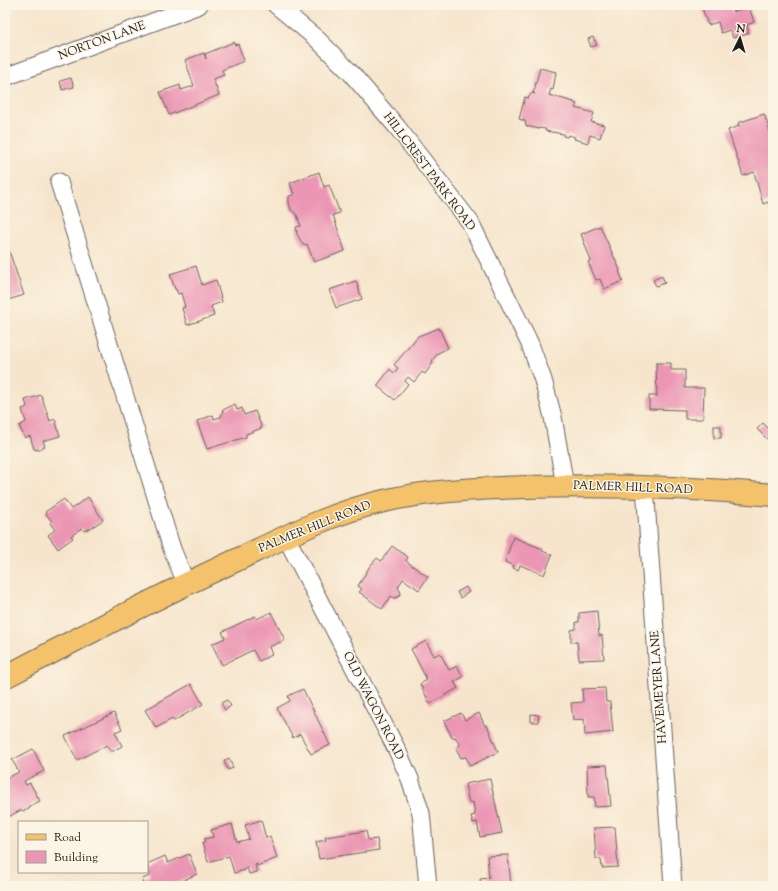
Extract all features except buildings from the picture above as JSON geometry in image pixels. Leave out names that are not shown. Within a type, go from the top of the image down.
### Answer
[{"type":"main road","name":"PALMER HILL ROAD","points":[[5,677],[186,583],[286,537],[351,511],[384,501],[422,494],[482,488],[565,486],[645,487],[773,495]]},
{"type":"street","name":"NORTON LANE","points":[[5,77],[199,5]]},
{"type":"street","name":"HILLCREST PARK ROAD","points":[[276,5],[317,39],[351,73],[397,127],[470,222],[530,344],[543,380],[553,417],[565,486]]},
{"type":"street","points":[[59,182],[165,529],[186,583]]},
{"type":"street","name":"HAVEMEYER LANE","points":[[645,487],[673,886]]},
{"type":"street","name":"OLD WAGON ROAD","points":[[286,537],[392,741],[410,779],[421,813],[428,886]]}]
